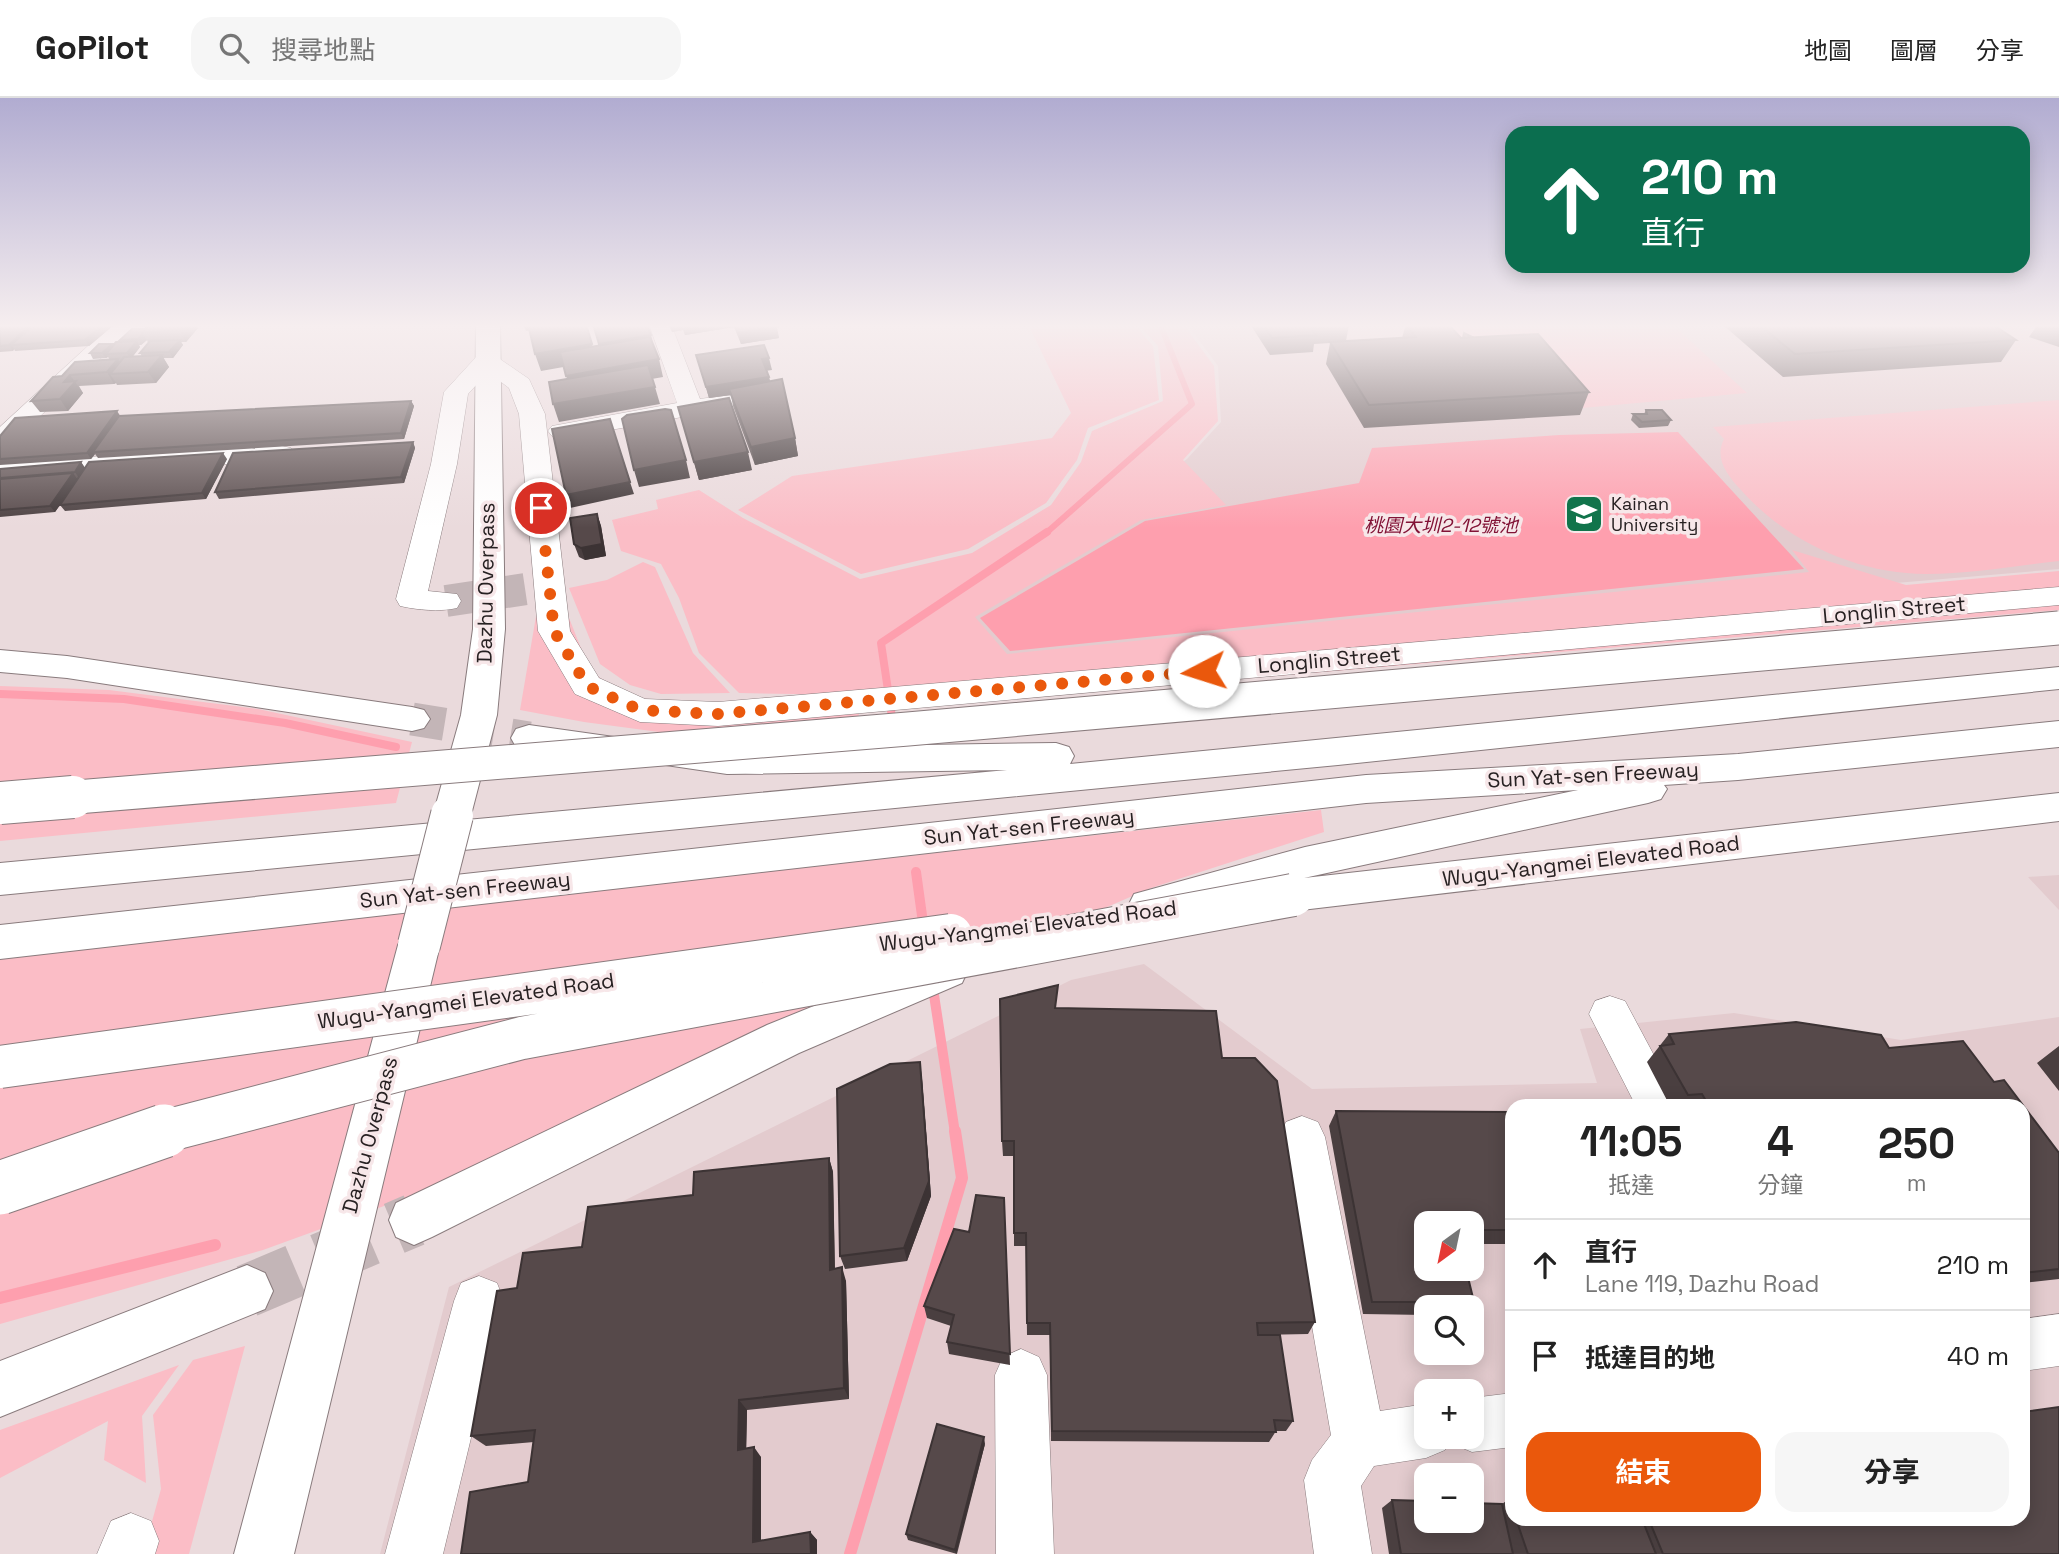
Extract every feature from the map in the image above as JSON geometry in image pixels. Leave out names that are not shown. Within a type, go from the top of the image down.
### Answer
[{"type":"main road","name":"Dazhu Overpass","points":[[264,1554],[479,715],[489,629],[486,392]]},
{"type":"main road","points":[[0,803],[895,730],[2059,628]]},
{"type":"main road","points":[[0,661],[133,676],[412,719]]},
{"type":"main road","points":[[0,671],[133,676]]},
{"type":"main road","name":"Sun Yat-sen Freeway","points":[[0,879],[1338,752],[2059,678]]},
{"type":"main road","name":"Sun Yat-sen Freeway","points":[[0,942],[1366,789],[1738,767],[2059,734]]},
{"type":"main road","points":[[529,738],[727,761],[1338,752]]},
{"type":"main road","points":[[414,1220],[783,1039],[940,972],[1178,897],[1306,862],[1599,802],[1738,767]]},
{"type":"main road","name":"Wugu-Yangmei Elevated Road","points":[[0,1067],[854,946],[2059,807]]},
{"type":"main road","points":[[0,1188],[161,1132],[522,1038],[1293,895]]},
{"type":"main road","points":[[0,1389],[247,1291]]},
{"type":"main road","points":[[0,1364],[146,1333]]},
{"type":"street","points":[[0,441],[52,392]]},
{"type":"street","points":[[446,601],[411,600],[447,444],[456,392]]},
{"type":"street","name":"Longlin Street","points":[[523,392],[532,414],[536,436],[540,587],[554,631],[587,686],[640,710],[718,714],[2059,596]]},
{"type":"street","points":[[685,392],[691,409]]},
{"type":"street","points":[[536,436],[751,398]]},
{"type":"street","points":[[419,446],[447,444]]},
{"type":"street","points":[[0,470],[307,452]]},
{"type":"street","points":[[1610,1014],[1655,1099]]},
{"type":"street","points":[[1302,1137],[1359,1441],[1332,1480],[1343,1554]]},
{"type":"street","points":[[414,1554],[479,1301]]},
{"type":"street","points":[[2030,1344],[2059,1340]]},
{"type":"street","points":[[1021,1375],[1025,1554]]},
{"type":"street","points":[[1484,1424],[1505,1421]]},
{"type":"street","points":[[1359,1441],[1414,1434]]},
{"type":"shaded area","points":[[1061,392],[1158,392],[1159,400],[1088,428],[1077,460],[1046,503],[968,549],[861,574],[738,510],[792,476],[1052,438],[1071,413]]},
{"type":"shaded area","points":[[1162,392],[1216,392],[1218,421],[1183,460],[1226,505],[1141,520],[975,617],[1007,654],[1809,572],[1792,550],[1906,585],[2059,571],[2059,610],[918,706],[860,695],[739,693],[699,653],[679,598],[661,564],[621,551],[612,520],[658,509],[656,500],[699,490],[743,518],[860,579],[972,553],[1051,505],[1081,462],[1092,431],[1163,401]]},
{"type":"shaded area","name":"Kainan University","points":[[1219,392],[2059,392],[2059,569],[1001,659],[962,617],[1187,459],[1221,422]]},
{"type":"shaded area","points":[[1542,392],[1747,393],[1582,408]]},
{"type":"shaded area","points":[[2059,400],[2059,561],[1959,573],[1926,574],[1874,568],[1849,561],[1801,539],[1759,508],[1731,478],[1721,460],[1724,439],[1713,427]]},
{"type":"shaded area","points":[[643,562],[655,567],[693,653],[730,693],[661,694],[630,685],[600,664],[569,588],[607,580]]},
{"type":"shaded area","points":[[558,590],[590,671],[625,695],[658,702],[861,703],[854,740],[704,738],[584,722],[520,710],[540,593]]},
{"type":"shaded area","points":[[0,686],[109,690],[258,709],[412,742],[396,803],[0,841]]},
{"type":"shaded area","points":[[1321,810],[1324,832],[1151,888],[762,1056],[439,1186],[263,1250],[0,1324],[0,957]]},
{"type":"shaded area","points":[[2059,875],[2059,910],[2028,877]]},
{"type":"shaded area","points":[[1144,964],[1312,1089],[1597,1083],[1580,1029],[1734,1013],[1901,1040],[2059,1017],[2059,1554],[380,1554],[449,1287],[1071,980]]},
{"type":"shaded area","points":[[245,1346],[189,1554],[143,1554],[161,1489],[153,1415],[193,1360]]},
{"type":"shaded area","points":[[179,1365],[142,1416],[146,1483],[104,1460],[108,1421],[0,1478],[0,1430]]},
{"type":"water","name":"桃園大圳2-12號池","points":[[1678,432],[1804,569],[1010,651],[980,618],[1145,521],[1359,483],[1372,448],[1559,435]]},
{"type":"building","points":[[39,392],[66,392],[60,399],[31,401]]},
{"type":"building","points":[[551,392],[625,392],[553,404]]},
{"type":"building","points":[[730,392],[785,392],[795,438],[751,447]]},
{"type":"building","points":[[1361,392],[1589,392],[1369,405]]},
{"type":"building","points":[[729,398],[748,452],[694,462],[678,407]]},
{"type":"building","points":[[411,401],[401,433],[93,452],[119,416]]},
{"type":"building","points":[[671,410],[686,460],[634,470],[622,419],[627,415]]},
{"type":"building","points":[[1646,410],[1662,410],[1671,420],[1642,422],[1633,414],[1647,414]]},
{"type":"building","points":[[117,411],[87,453],[0,459],[0,436],[15,418]]},
{"type":"building","points":[[610,419],[630,482],[566,495],[552,429]]},
{"type":"building","points":[[413,442],[401,477],[215,492],[233,453]]},
{"type":"building","points":[[223,453],[202,493],[60,505],[89,462]]},
{"type":"building","points":[[81,462],[75,472],[0,478],[0,469]]},
{"type":"building","points":[[73,473],[50,506],[0,510],[0,479]]},
{"type":"building","points":[[597,514],[602,544],[581,548],[574,544],[570,518]]},
{"type":"building","points":[[1058,985],[1055,1008],[1216,1011],[1222,1058],[1255,1058],[1277,1081],[1315,1322],[1257,1323],[1258,1335],[1280,1335],[1293,1421],[1274,1420],[1276,1432],[1052,1431],[1050,1323],[1027,1323],[1026,1233],[1014,1233],[1014,1141],[1002,1141],[1000,999]]},
{"type":"building","points":[[1796,1022],[1881,1035],[1889,1048],[1963,1041],[1994,1082],[2004,1080],[2018,1099],[1705,1099],[1702,1094],[1688,1095],[1660,1046],[1674,1044],[1669,1034]]},
{"type":"building","points":[[920,1062],[929,1181],[904,1248],[840,1256],[837,1089],[890,1064]]},
{"type":"building","points":[[1336,1111],[1505,1112],[1505,1230],[1484,1230],[1484,1211],[1414,1211],[1414,1281],[1469,1281],[1472,1295],[1414,1295],[1414,1302],[1372,1302]]},
{"type":"building","points":[[2030,1115],[2059,1153],[2059,1269],[2030,1272]]},
{"type":"building","points":[[829,1158],[830,1270],[842,1267],[844,1388],[739,1400],[738,1450],[754,1447],[753,1542],[810,1532],[811,1554],[461,1554],[470,1492],[528,1482],[535,1430],[471,1436],[497,1291],[517,1288],[523,1253],[582,1247],[588,1207],[693,1195],[694,1172]]},
{"type":"building","points":[[976,1195],[1004,1198],[1010,1354],[947,1342],[954,1315],[924,1306],[954,1229],[969,1232]]},
{"type":"building","points":[[2059,1407],[2059,1554],[1663,1554],[1651,1526],[2030,1526],[2030,1411]]},
{"type":"building","points":[[937,1424],[984,1437],[955,1550],[906,1534]]},
{"type":"building","points":[[1392,1500],[1414,1501],[1414,1533],[1484,1533],[1484,1503],[1502,1504],[1513,1554],[1401,1554]]},
{"type":"building","points":[[1518,1526],[1645,1526],[1656,1554],[1528,1554]]},
{"type":"waterway","points":[[1045,534],[1192,404],[1187,392]]},
{"type":"waterway","points":[[893,724],[881,643],[1047,532]]},
{"type":"waterway","points":[[0,694],[124,699],[285,723],[396,747]]},
{"type":"waterway","points":[[916,872],[924,930]]},
{"type":"waterway","points":[[934,995],[955,1133]]},
{"type":"waterway","points":[[850,1554],[962,1178],[955,1131]]},
{"type":"waterway","points":[[0,1298],[215,1245]]},
{"type":"tunnel","points":[[446,601],[533,588]]},
{"type":"tunnel","points":[[412,719],[529,738]]},
{"type":"tunnel","points":[[247,1291],[414,1220]]},
{"type":"place","name":"Kainan University","points":[[1584,514]]},
{"type":"route","points":[[541,508],[547,586],[554,631],[587,686],[640,710],[718,714],[1204,671]]}]
